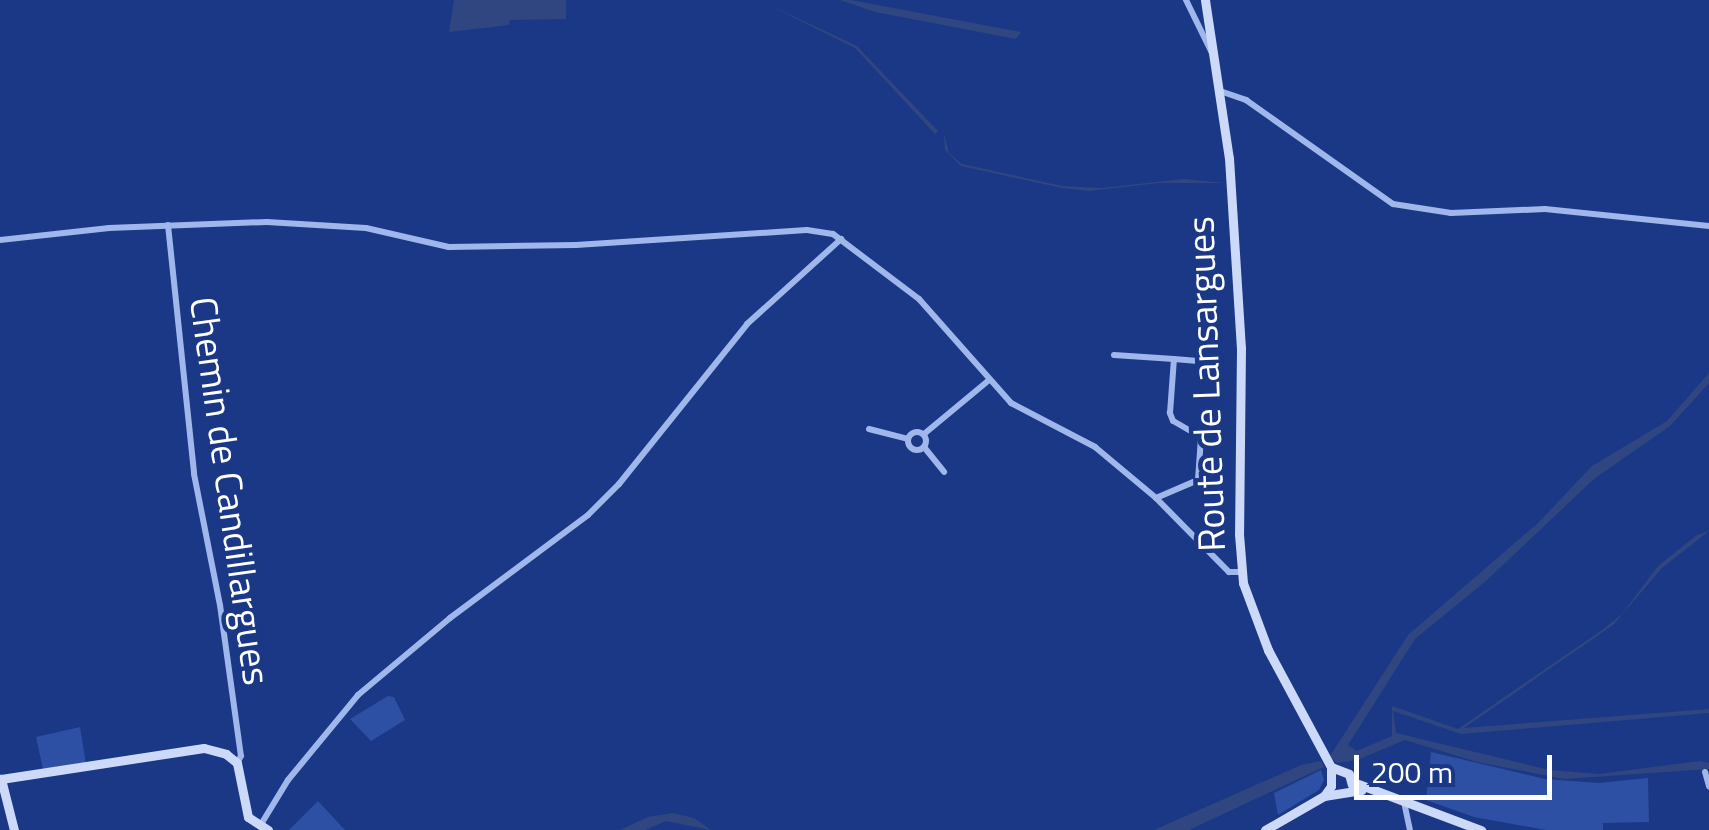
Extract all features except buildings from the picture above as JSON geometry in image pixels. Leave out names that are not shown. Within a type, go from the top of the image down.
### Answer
[{"type":"main road","name":"Route de Lansargues","points":[[1205,0],[1229,158],[1241,348],[1241,572],[1260,634],[1339,781]]},
{"type":"main road","points":[[14,830],[0,790],[0,777],[204,748],[226,754],[237,763],[248,817],[260,828]]},
{"type":"main road","points":[[1266,830],[1324,796],[1339,781],[1481,830]]},
{"type":"street","points":[[1186,0],[1214,57]]},
{"type":"street","points":[[1220,91],[1246,100],[1393,204],[1450,212],[1545,209],[1709,226]]},
{"type":"street","points":[[0,240],[168,225],[267,222],[366,228],[449,247],[576,245],[807,230],[841,239],[919,300],[1022,412],[1095,447],[1156,498],[1229,572],[1241,572]]},
{"type":"street","name":"Chemin de Candillargues","points":[[168,225],[189,438],[222,623],[241,756],[237,763]]},
{"type":"street","points":[[260,828],[292,775],[358,696],[458,611],[596,508],[747,324],[841,239]]},
{"type":"street","points":[[1114,355],[1198,361]]},
{"type":"street","points":[[1156,498],[1194,484],[1199,477],[1202,438],[1170,416],[1174,359]]},
{"type":"street","points":[[924,434],[989,380]]},
{"type":"street","points":[[869,429],[908,438]]},
{"type":"street","points":[[908,438],[916,431],[924,434]]},
{"type":"street","points":[[924,434],[924,447],[944,472]]},
{"type":"street","points":[[908,438],[913,448],[924,447]]},
{"type":"street","points":[[1705,772],[1709,786]]},
{"type":"street","points":[[1404,802],[1410,830]]},
{"type":"street","points":[[1408,815],[1416,806]]},
{"type":"shaded area","points":[[454,0],[566,0],[566,19],[510,20],[509,25],[449,32]]},
{"type":"shaded area","points":[[759,0],[857,46],[938,131],[935,134],[855,48]]},
{"type":"shaded area","points":[[840,0],[1021,32],[1016,39],[875,12]]},
{"type":"shaded area","points":[[944,133],[949,153],[962,164],[1062,186],[1102,188],[1184,179],[1225,183],[1159,183],[1089,191],[1062,188],[961,166],[945,150]]},
{"type":"shaded area","points":[[1709,373],[1709,383],[1670,426],[1594,479],[1487,580],[1415,639],[1348,745],[1357,751],[1392,736],[1392,706],[1458,729],[1602,630],[1622,614],[1658,566],[1697,535],[1709,531],[1662,568],[1613,625],[1464,728],[1709,709],[1709,713],[1461,734],[1393,711],[1396,733],[1550,770],[1599,774],[1700,761],[1709,763],[1709,769],[1564,779],[1477,762],[1405,740],[1357,760],[1336,763],[1330,756],[1408,635],[1538,523],[1592,466],[1667,421]]},
{"type":"shaded area","points":[[388,696],[394,697],[405,720],[371,741],[350,719]]},
{"type":"shaded area","points":[[80,727],[86,764],[43,769],[36,737]]},
{"type":"shaded area","points":[[1431,752],[1545,779],[1599,783],[1648,778],[1649,822],[1603,823],[1603,830],[1546,830],[1474,817],[1426,800]]},
{"type":"shaded area","points":[[1321,761],[1324,767],[1189,830],[1154,830],[1301,765]]},
{"type":"shaded area","points":[[1321,770],[1324,780],[1319,790],[1278,815],[1274,793]]},
{"type":"shaded area","points":[[318,801],[345,830],[289,830]]},
{"type":"shaded area","points":[[673,813],[694,818],[711,830],[666,821],[645,830],[620,830],[648,817]]}]
